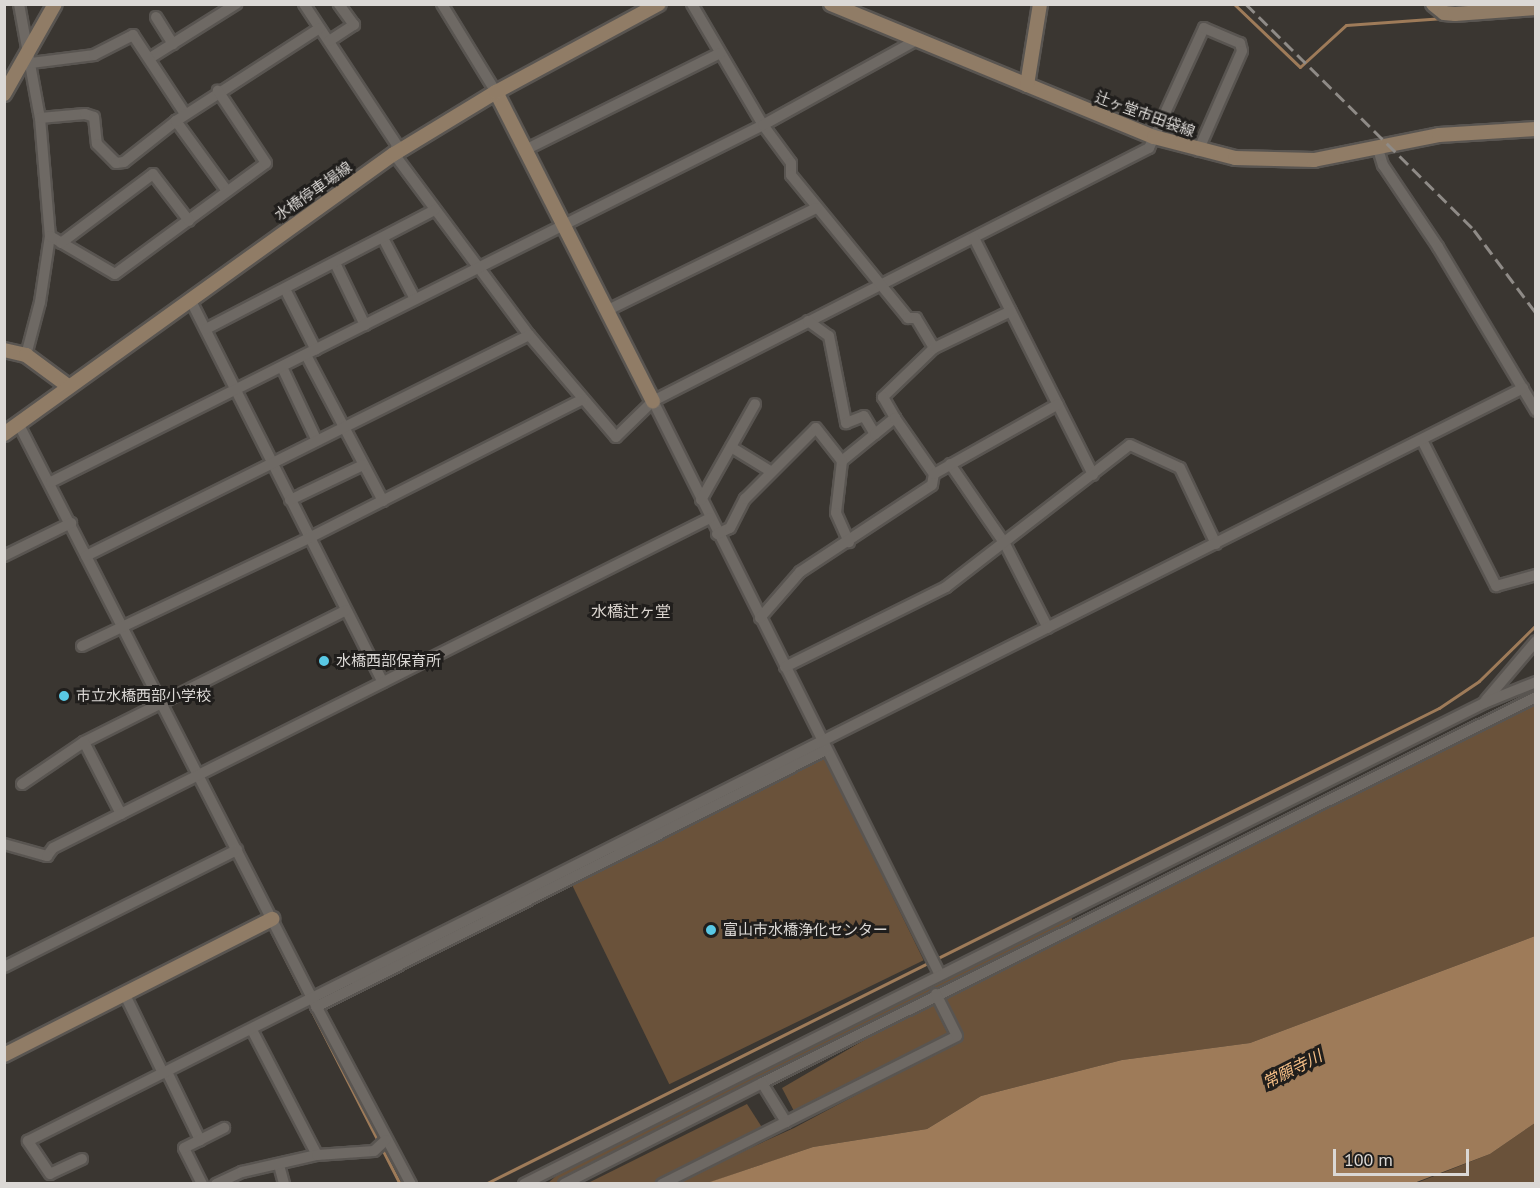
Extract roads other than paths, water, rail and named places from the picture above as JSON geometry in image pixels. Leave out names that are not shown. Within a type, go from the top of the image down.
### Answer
[{"type":"main road","points":[[4,94],[28,47],[55,4]]},
{"type":"main road","name":"水橋停車場線","points":[[4,434],[394,154],[496,92],[659,4]]},
{"type":"main road","name":"辻ヶ堂市田袋線","points":[[831,4],[1154,137],[1198,151],[1274,161],[1314,160],[1439,135],[1536,129]]},
{"type":"main road","points":[[1027,85],[1040,4]]},
{"type":"main road","points":[[1433,4],[1444,13],[1455,14],[1536,8]]},
{"type":"main road","points":[[496,92],[652,401]]},
{"type":"main road","points":[[4,350],[26,356],[68,386]]},
{"type":"main road","points":[[4,1055],[272,919]]},
{"type":"street","points":[[19,4],[40,118],[50,236],[40,302],[26,356]]},
{"type":"street","points":[[150,58],[236,4]]},
{"type":"street","points":[[304,4],[397,145],[394,154],[529,335],[616,437],[652,401],[1149,148],[1204,28],[1240,43],[1242,51],[1198,151]]},
{"type":"street","points":[[329,41],[354,26],[339,4]]},
{"type":"street","points":[[442,4],[496,92]]},
{"type":"street","points":[[692,4],[763,125],[791,163],[791,175],[908,318],[916,318],[934,348]]},
{"type":"street","points":[[156,17],[173,44]]},
{"type":"street","points":[[40,118],[84,114],[94,117],[97,144],[116,163],[124,162],[218,91],[320,28]]},
{"type":"street","points":[[31,63],[94,55],[133,35],[150,58],[181,118],[227,190]]},
{"type":"street","points":[[51,482],[763,125],[919,39]]},
{"type":"street","points":[[525,150],[720,53]]},
{"type":"street","points":[[50,236],[115,274],[266,163],[218,91]]},
{"type":"street","points":[[1378,149],[1387,171],[1438,247],[1536,411]]},
{"type":"street","points":[[61,243],[153,174],[189,221]]},
{"type":"street","points":[[606,310],[816,208]]},
{"type":"street","points":[[206,329],[435,210]]},
{"type":"street","points":[[383,238],[415,299]]},
{"type":"street","points":[[974,238],[1093,475]]},
{"type":"street","points":[[335,263],[365,325]]},
{"type":"street","points":[[285,289],[342,426],[383,501]]},
{"type":"street","points":[[190,299],[383,682]]},
{"type":"street","points":[[760,618],[800,572],[849,542],[932,485],[934,474],[894,418],[883,397],[934,348],[1011,311]]},
{"type":"street","points":[[808,321],[829,336],[846,423],[864,416],[875,434]]},
{"type":"street","points":[[86,556],[270,461],[529,335]]},
{"type":"street","points":[[282,368],[316,439]]},
{"type":"street","points":[[82,1159],[50,1174],[28,1141],[252,1030],[314,1003],[1523,388]]},
{"type":"street","points":[[82,646],[126,628],[309,538],[583,399]]},
{"type":"street","points":[[652,401],[939,973]]},
{"type":"street","points":[[701,500],[755,404]]},
{"type":"street","points":[[934,474],[1058,404]]},
{"type":"street","points":[[849,542],[836,513],[842,461],[894,418]]},
{"type":"street","points":[[18,423],[51,482],[86,556],[163,700],[314,1003],[411,1184]]},
{"type":"street","points":[[717,534],[730,528],[745,499],[770,471],[816,428],[842,461]]},
{"type":"street","points":[[1422,440],[1496,586],[1536,575]]},
{"type":"street","points":[[785,667],[946,587],[1005,544],[1130,445],[1180,468],[1215,544]]},
{"type":"street","points":[[731,447],[770,471]]},
{"type":"street","points":[[950,464],[1005,544],[1048,628]]},
{"type":"street","points":[[290,500],[363,465]]},
{"type":"street","points":[[4,844],[47,856],[53,848],[710,518]]},
{"type":"street","points":[[4,556],[71,523]]},
{"type":"street","points":[[22,784],[84,742],[163,700],[346,610]]},
{"type":"street","points":[[1484,703],[1536,641]]},
{"type":"street","points":[[524,1184],[853,1022],[939,973],[1484,703],[1536,682]]},
{"type":"street","points":[[564,1184],[936,994],[1536,697]]},
{"type":"street","points":[[84,742],[121,814]]},
{"type":"street","points":[[4,967],[237,850]]},
{"type":"street","points":[[662,1184],[957,1036],[936,994]]},
{"type":"street","points":[[125,995],[200,1140]]},
{"type":"street","points":[[252,1030],[317,1155]]},
{"type":"street","points":[[762,1083],[786,1122]]},
{"type":"street","points":[[202,1184],[184,1148],[224,1128]]},
{"type":"street","points":[[216,1184],[242,1173],[279,1166],[317,1155],[374,1151],[386,1140]]},
{"type":"street","points":[[279,1166],[284,1184]]},
{"type":"street","points":[[542,1184],[547,1172]]},
{"type":"water","name":"常願寺川","points":[[1535,936],[1535,1123],[1490,1154],[1414,1183],[707,1183],[813,1147],[927,1129],[981,1096],[1122,1060],[1250,1043]]},
{"type":"waterway","points":[[1234,4],[1300,67],[1346,25],[1444,18]]},
{"type":"waterway","points":[[485,1184],[1439,708],[1479,681],[1536,625]]},
{"type":"waterway","points":[[271,931],[400,1184]]},
{"type":"railway","points":[[1246,4],[1474,230],[1536,313]]},
{"type":"place","name":"水橋西部保育所","points":[[324,661]]},
{"type":"place","name":"市立水橋西部小学校","points":[[64,696]]},
{"type":"place","name":"富山市水橋浄化センター","points":[[711,930]]},
{"type":"district","name":"水橋辻ヶ堂","points":[[631,611]]}]
